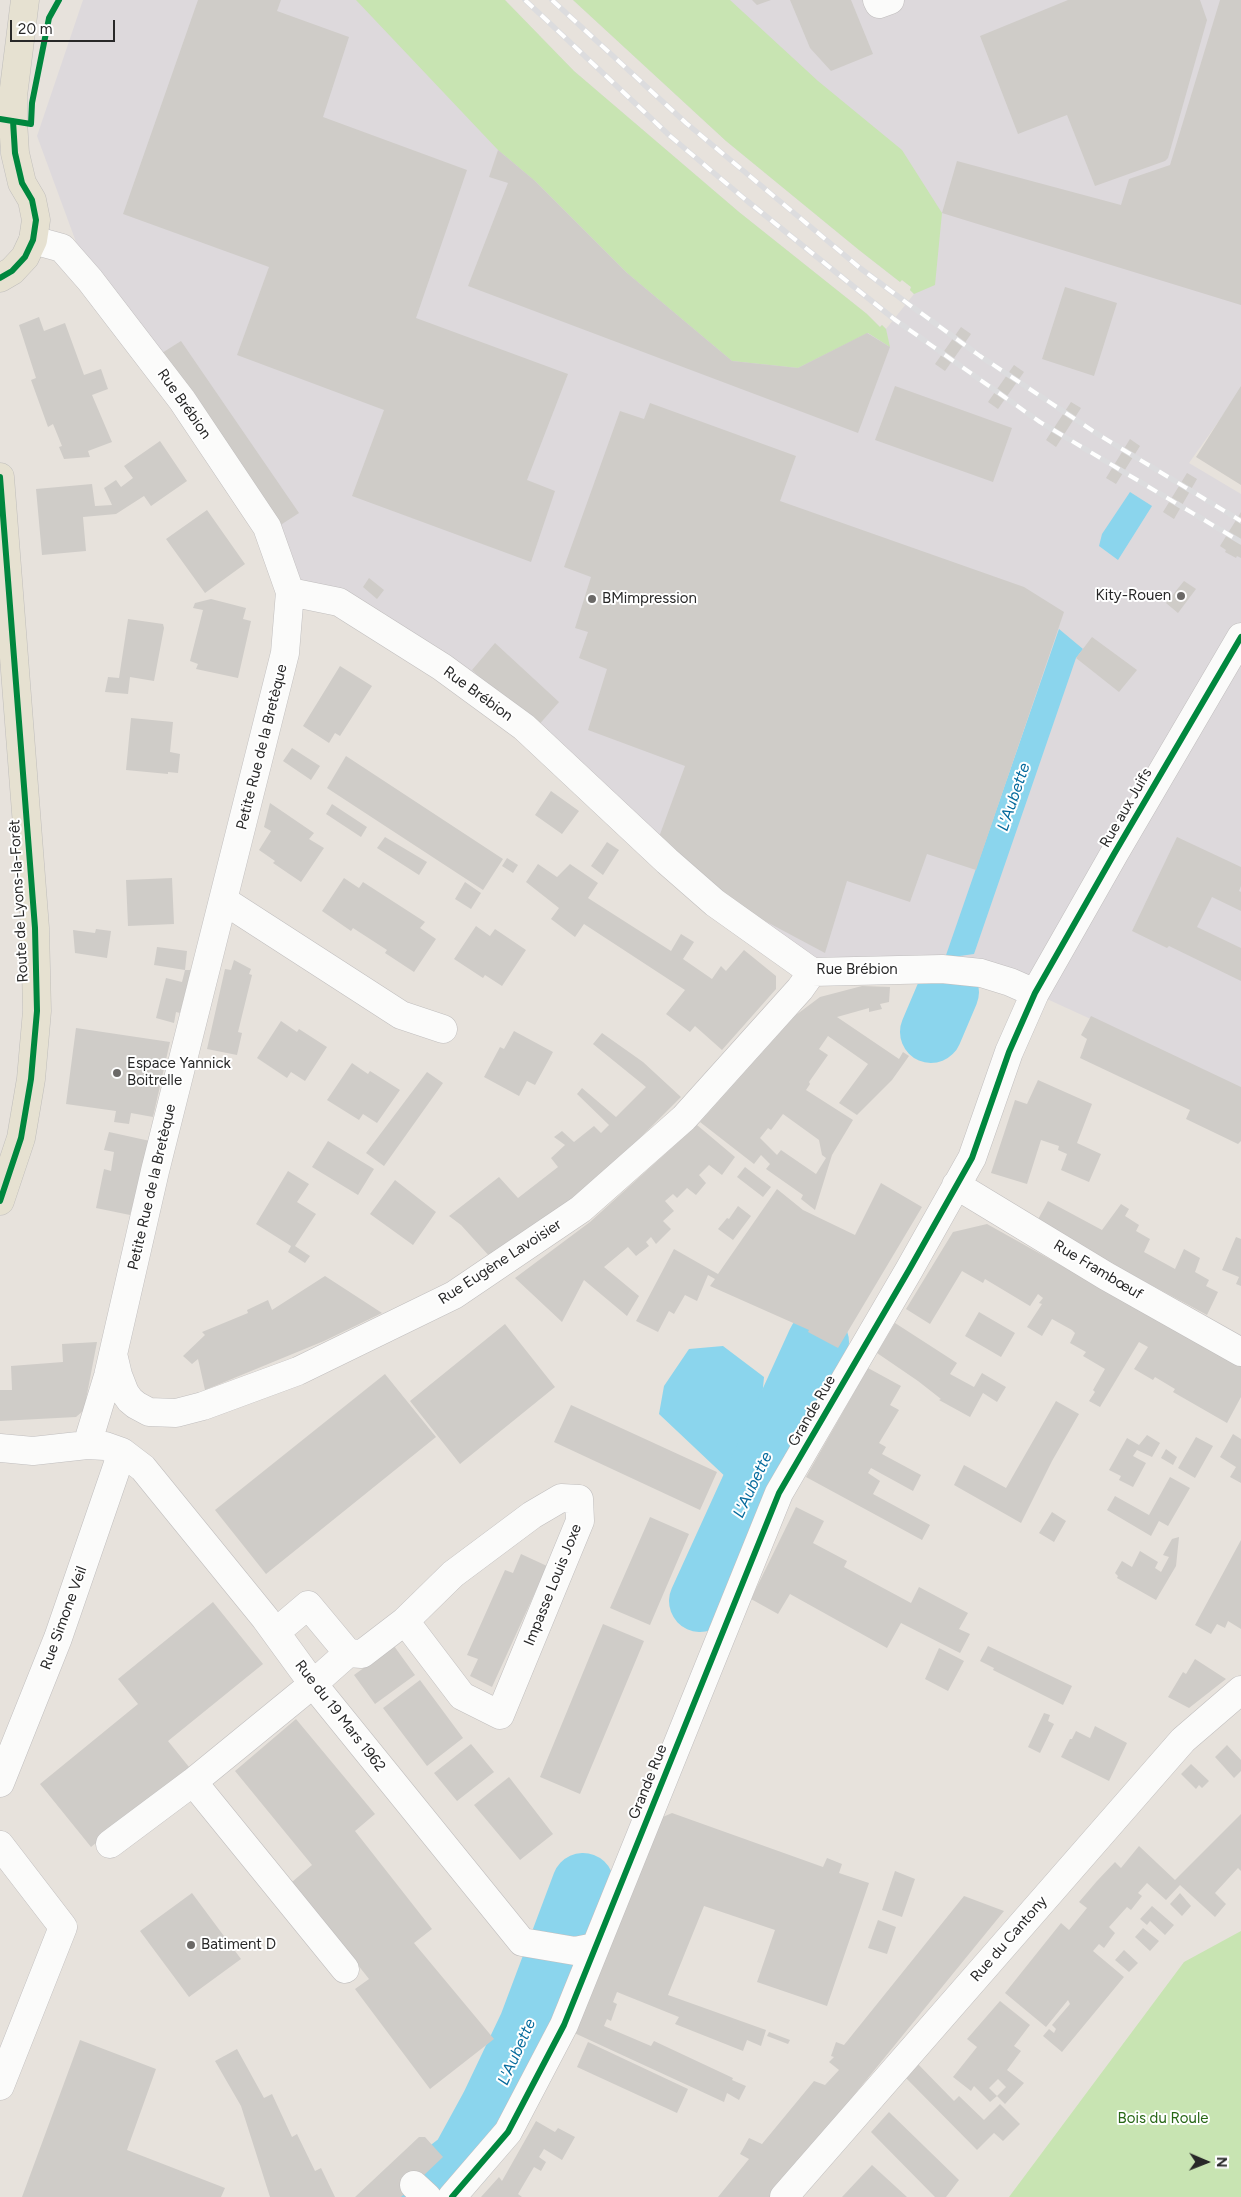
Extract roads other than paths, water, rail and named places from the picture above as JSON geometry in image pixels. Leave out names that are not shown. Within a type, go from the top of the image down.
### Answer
[{"type":"main road","points":[[0,49],[24,0]]},
{"type":"main road","points":[[22,183],[15,153],[13,96],[24,0]]},
{"type":"main road","points":[[0,166],[9,170],[22,183],[32,200],[36,220],[34,240],[25,257],[12,271],[0,278]]},
{"type":"main road","name":"Route de Lyons-la-Forêt","points":[[0,477],[35,928],[38,1012],[31,1079],[21,1138],[0,1201]]},
{"type":"street","points":[[877,0],[879,4],[890,0]]},
{"type":"street","name":"Rue Brébion","points":[[34,240],[62,248],[90,280],[182,400],[267,527],[290,592],[339,602],[464,683],[524,727],[667,861],[715,903],[812,972],[955,971],[981,973],[1010,982],[1035,993]]},
{"type":"street","name":"Petite Rue de la Bretèque","points":[[87,1445],[113,1354],[155,1171],[285,653],[290,592]]},
{"type":"street","name":"Rue aux Juifs","points":[[956,1185],[972,1158],[1009,1052],[1035,993],[1241,637]]},
{"type":"street","points":[[223,900],[401,1015],[443,1029]]},
{"type":"street","name":"Rue Eugène Lavoisier","points":[[113,1354],[118,1375],[130,1400],[150,1412],[176,1412],[203,1406],[298,1370],[454,1295],[581,1209],[684,1118],[800,989],[812,972]]},
{"type":"street","name":"Rue Frambœuf","points":[[956,1185],[1106,1276],[1241,1352]]},
{"type":"street","name":"Grande Rue","points":[[452,2197],[508,2132],[564,2024],[585,1949],[779,1494],[956,1185]]},
{"type":"street","points":[[0,1448],[33,1451],[87,1445],[105,1446],[122,1452]]},
{"type":"street","name":"Rue du 19 Mars 1962","points":[[122,1452],[143,1468],[276,1632],[313,1684],[522,1942],[585,1949]]},
{"type":"street","name":"Rue Simone Veil","points":[[0,1782],[58,1638],[122,1452]]},
{"type":"street","name":"Impasse Louis Joxe","points":[[110,1844],[193,1782],[348,1653],[362,1654],[405,1621],[453,1574],[532,1515],[561,1498],[579,1499],[580,1521],[500,1715],[462,1696],[405,1621]]},
{"type":"street","points":[[276,1632],[308,1605],[348,1653]]},
{"type":"street","name":"Rue du Cantony","points":[[784,2197],[1183,1740],[1241,1690]]},
{"type":"street","points":[[193,1782],[345,1969]]},
{"type":"street","points":[[0,1845],[63,1927],[0,2086]]},
{"type":"water","points":[[1130,492],[1152,506],[1118,560],[1099,546],[1102,534]]},
{"type":"water","points":[[1059,629],[1083,649],[1076,658],[974,954],[945,958]]},
{"type":"water","points":[[723,1346],[764,1377],[761,1409],[730,1481],[659,1414],[664,1386],[689,1349]]},
{"type":"waterway","name":"L'Aubette","points":[[931,1032],[948,992]]},
{"type":"waterway","name":"L'Aubette","points":[[700,1601],[818,1342]]},
{"type":"waterway","name":"L'Aubette","points":[[414,2197],[462,2160],[491,2107],[530,2025],[583,1884]]},
{"type":"railway","points":[[525,0],[670,136],[894,319],[1040,422],[1241,542]]},
{"type":"railway","points":[[552,0],[686,123],[860,268],[980,356],[1099,435],[1241,521]]},
{"type":"place","name":"Kity-Rouen","points":[[1181,596]]},
{"type":"place","name":"BMimpression","points":[[592,599]]},
{"type":"place","name":"Espace Yannick Boitrelle","points":[[117,1073]]},
{"type":"place","name":"Batiment D","points":[[191,1945]]},
{"type":"park label","name":"Bois du Roule","points":[[1163,2119]]}]
